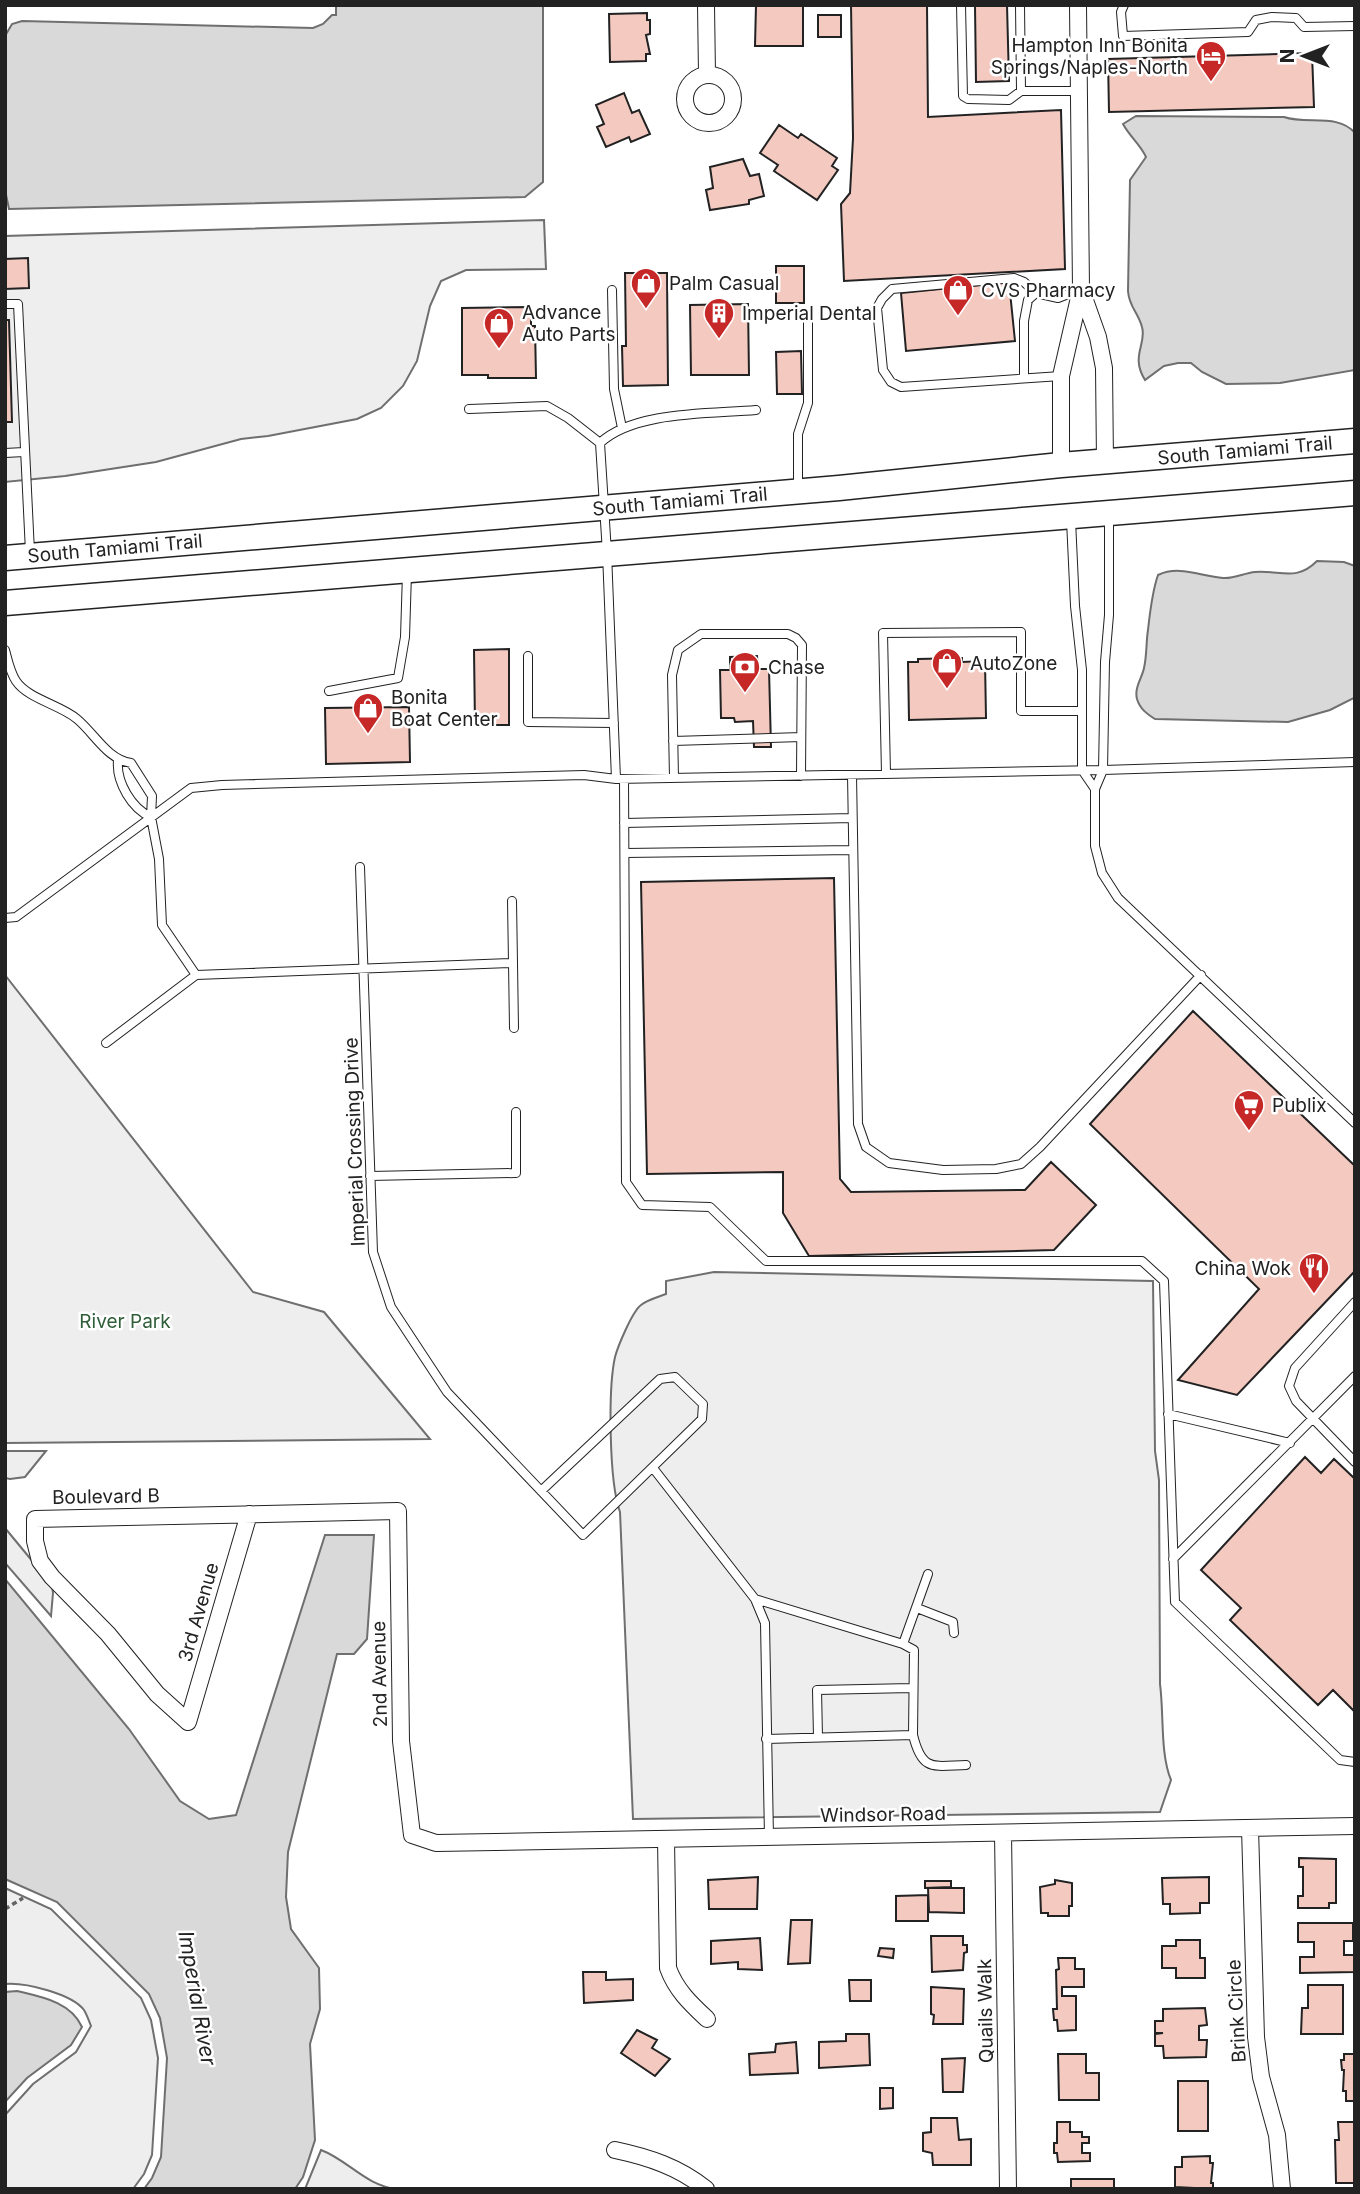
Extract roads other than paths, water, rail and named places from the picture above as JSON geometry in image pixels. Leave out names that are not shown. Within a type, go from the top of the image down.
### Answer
[{"type":"main road","name":"South Tamiami Trail","points":[[5,558],[1355,441]]},
{"type":"main road","points":[[5,603],[1355,492]]},
{"type":"street","points":[[706,5],[707,75]]},
{"type":"street","points":[[1061,465],[1061,376],[1081,289],[1078,5]]},
{"type":"street","points":[[1081,289],[1098,337],[1104,368],[1105,462]]},
{"type":"street","name":"Boulevard B","points":[[188,1722],[157,1694],[134,1663],[46,1569],[40,1561],[35,1541],[35,1519],[398,1511]]},
{"type":"street","name":"2nd Avenue","points":[[398,1511],[401,1741],[412,1835]]},
{"type":"street","name":"3rd Avenue","points":[[188,1722],[249,1514]]},
{"type":"street","name":"Windsor Road","points":[[412,1835],[436,1843],[1355,1826]]},
{"type":"street","name":"Brink Circle","points":[[1250,1828],[1256,2037],[1261,2077],[1277,2135],[1282,2189]]},
{"type":"street","name":"Quails Walk","points":[[1003,1833],[1008,2189]]},
{"type":"street","points":[[666,1839],[668,1968],[683,1996],[706,2019]]},
{"type":"street","points":[[615,2150],[645,2156],[669,2166],[706,2189]]},
{"type":"lane","points":[[961,5],[963,96],[968,99],[1009,100],[1021,91],[1078,90]]},
{"type":"lane","points":[[1020,5],[1021,91]]},
{"type":"lane","points":[[1124,5],[1121,12],[1123,36],[1248,32],[1256,20],[1272,17],[1296,18],[1304,27],[1355,26]]},
{"type":"lane","points":[[1061,376],[901,387],[891,382],[883,370],[877,307],[892,289],[1014,278],[1024,282],[1036,293],[1058,298],[1081,289]]},
{"type":"lane","points":[[612,290],[614,389],[622,428]]},
{"type":"lane","points":[[1024,378],[1024,321],[1028,300],[1036,293]]},
{"type":"lane","points":[[5,304],[18,303],[30,555]]},
{"type":"lane","points":[[798,491],[798,434],[808,403],[808,322]]},
{"type":"lane","points":[[469,409],[547,406],[568,418],[600,443],[614,723],[624,823],[626,1182],[642,1205],[710,1207],[766,1261],[1142,1261],[1164,1281],[1175,1602],[1340,1760],[1355,1762]]},
{"type":"lane","points":[[600,443],[622,428],[668,418],[756,410]]},
{"type":"lane","points":[[5,453],[24,452]]},
{"type":"lane","points":[[1109,514],[1109,615],[1105,662],[1103,770],[1095,789],[1095,846],[1102,873],[1118,898],[1355,1123]]},
{"type":"lane","points":[[1070,517],[1074,606],[1082,670],[1082,770],[1095,789]]},
{"type":"lane","points":[[329,691],[398,678],[405,637],[407,570]]},
{"type":"lane","points":[[886,774],[883,633],[1021,632],[1021,711],[1082,711]]},
{"type":"lane","points":[[674,778],[672,675],[678,650],[701,634],[788,634],[802,645],[801,776]]},
{"type":"lane","points":[[5,650],[17,684],[76,717],[118,761],[131,763],[152,796],[151,817],[159,859],[162,925],[196,975]]},
{"type":"lane","points":[[528,656],[527,722],[614,723]]},
{"type":"lane","points":[[673,741],[801,737]]},
{"type":"lane","points":[[118,761],[117,775],[138,812],[151,817]]},
{"type":"lane","points":[[5,918],[16,917],[191,788],[584,775],[620,779],[801,776],[1355,762]]},
{"type":"lane","points":[[852,775],[858,1124],[866,1147],[889,1163],[943,1170],[996,1169],[1021,1164],[1201,975]]},
{"type":"lane","points":[[624,823],[852,818]]},
{"type":"lane","points":[[625,853],[853,850]]},
{"type":"lane","name":"Imperial Crossing Drive","points":[[360,867],[373,1252],[391,1307],[447,1392],[583,1535],[653,1468]]},
{"type":"lane","points":[[512,901],[514,1028]]},
{"type":"lane","points":[[106,1043],[196,975],[513,963]]},
{"type":"lane","points":[[370,1175],[516,1173],[516,1112]]},
{"type":"lane","points":[[1355,1302],[1295,1368],[1289,1386],[1296,1401],[1355,1462]]},
{"type":"lane","points":[[1173,1559],[1355,1376]]},
{"type":"lane","points":[[541,1491],[660,1379],[675,1377],[703,1404],[702,1419],[653,1468],[755,1599],[765,1623],[769,1837]]},
{"type":"lane","points":[[1168,1414],[1290,1443]]},
{"type":"lane","points":[[903,1644],[928,1574]]},
{"type":"lane","points":[[755,1599],[903,1644],[914,1650],[913,1735],[918,1755],[931,1766],[966,1766]]},
{"type":"lane","points":[[917,1608],[953,1622],[954,1633]]},
{"type":"lane","points":[[818,1738],[817,1690],[912,1688]]},
{"type":"lane","points":[[766,1739],[913,1735]]},
{"type":"water","points":[[336,5],[543,5],[543,182],[525,197],[9,209],[5,190],[5,36],[12,24],[22,21],[313,28],[336,15]]},
{"type":"water","points":[[1136,116],[1284,117],[1340,123],[1355,133],[1355,370],[1280,383],[1226,384],[1191,363],[1178,363],[1164,366],[1145,380],[1139,364],[1142,327],[1128,291],[1130,180],[1146,157],[1123,124]]},
{"type":"water","points":[[1317,561],[1344,562],[1355,566],[1354,698],[1330,710],[1288,722],[1155,719],[1142,708],[1137,699],[1137,691],[1145,663],[1147,635],[1158,575],[1174,571],[1227,578],[1255,572],[1288,574],[1302,571]]},
{"type":"water","name":"Imperial River","points":[[325,1535],[374,1535],[367,1639],[354,1654],[337,1654],[288,1852],[286,1897],[291,1929],[319,1968],[320,2009],[310,2044],[315,2140],[303,2177],[295,2189],[144,2189],[161,2157],[167,2058],[160,2018],[149,1994],[57,1902],[5,1879],[5,1579],[129,1729],[180,1801],[209,1819],[236,1815]]},
{"type":"water","points":[[17,1991],[46,1998],[63,2006],[82,2027],[71,2045],[27,2078],[5,2102],[5,1992]]},
{"type":"place","name":"Hampton Inn Bonita Springs/Naples-North","points":[[1211,83]]},
{"type":"place","name":"Palm Casual","points":[[646,310]]},
{"type":"place","name":"CVS Pharmacy","points":[[958,317]]},
{"type":"place","name":"Imperial Dental","points":[[719,340]]},
{"type":"place","name":"Advance Auto Parts","points":[[499,350]]},
{"type":"place","name":"AutoZone","points":[[947,690]]},
{"type":"place","name":"Chase","points":[[745,694]]},
{"type":"place","name":"Bonita Boat Center","points":[[368,735]]},
{"type":"place","name":"Publix","points":[[1249,1132]]},
{"type":"place","name":"China Wok","points":[[1314,1295]]},
{"type":"park label","name":"River Park","points":[[125,1321]]}]
